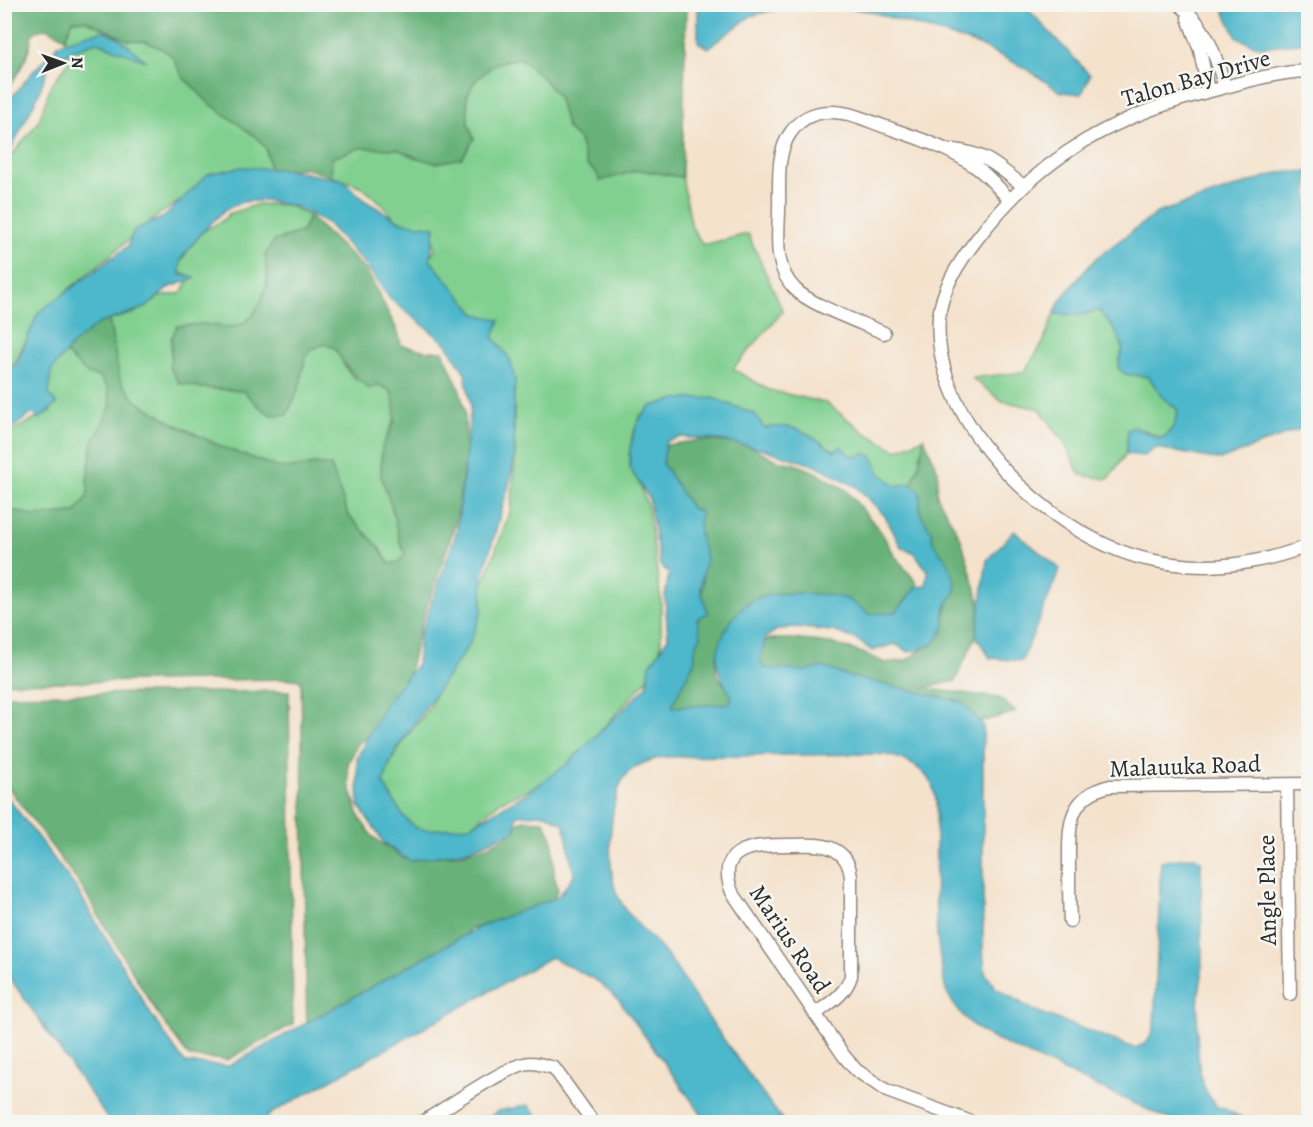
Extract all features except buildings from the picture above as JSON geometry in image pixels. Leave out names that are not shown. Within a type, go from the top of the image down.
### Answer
[{"type":"street","points":[[1179,4],[1204,31],[1225,87]]},
{"type":"street","points":[[1179,4],[1194,31],[1208,91]]},
{"type":"street","name":"Talon Bay Drive","points":[[1308,71],[1277,74],[1155,107],[1105,129],[1061,155],[1010,200],[966,253],[952,277],[940,307],[939,335],[945,370],[954,393],[974,431],[1006,473],[1063,520],[1108,546],[1147,560],[1217,566],[1262,561],[1308,546]]},
{"type":"street","points":[[884,333],[806,298],[794,289],[784,274],[778,245],[780,164],[786,141],[797,125],[805,118],[832,111],[853,115],[947,149],[985,157],[1024,186]]},
{"type":"street","points":[[947,149],[976,167],[1010,200]]},
{"type":"street","name":"Malauuka Road","points":[[1070,921],[1069,824],[1079,803],[1090,794],[1110,786],[1308,784]]},
{"type":"street","name":"Angle Place","points":[[1287,785],[1290,994]]},
{"type":"street","name":"Marius Road","points":[[815,1014],[842,994],[852,976],[849,865],[840,853],[824,846],[762,845],[748,848],[737,855],[730,866],[729,884],[732,892],[815,1014],[844,1056],[866,1078],[901,1098],[970,1122]]},
{"type":"street","points":[[423,1122],[482,1085],[529,1062],[554,1068],[593,1122]]},
{"type":"green space","points":[[5,5],[686,5],[682,177],[639,170],[600,181],[596,172],[587,165],[579,140],[567,128],[558,96],[540,75],[520,58],[496,63],[475,81],[467,96],[468,123],[474,139],[462,158],[436,163],[397,149],[359,148],[332,158],[331,176],[305,168],[270,171],[266,148],[256,137],[209,103],[183,77],[172,56],[145,41],[128,40],[85,20],[73,20],[65,38],[47,28],[36,31],[31,36],[22,66],[5,94]]},
{"type":"green space","points":[[73,20],[84,20],[128,40],[145,41],[163,49],[172,56],[183,77],[209,103],[256,137],[266,148],[270,171],[207,184],[161,213],[49,306],[33,326],[15,362],[5,375],[5,164],[39,121],[51,85],[68,63],[65,38]]},
{"type":"green space","points":[[520,58],[540,75],[558,96],[567,128],[579,140],[587,165],[596,172],[626,173],[639,170],[682,177],[692,228],[703,245],[748,234],[783,311],[733,369],[769,390],[826,403],[866,433],[896,450],[924,438],[919,465],[909,490],[911,507],[858,457],[811,442],[657,409],[641,414],[632,437],[629,455],[648,507],[661,601],[661,644],[653,673],[575,759],[549,781],[501,801],[467,829],[435,834],[405,824],[379,781],[403,742],[429,708],[475,606],[511,509],[515,460],[514,408],[501,346],[464,303],[425,266],[435,249],[433,238],[394,218],[380,202],[360,186],[331,176],[332,158],[359,148],[397,149],[417,158],[474,139],[468,123],[467,96],[475,81],[496,63]]},
{"type":"green space","points":[[258,204],[288,205],[309,216],[303,231],[281,238],[265,255],[267,277],[265,288],[257,309],[250,318],[230,327],[198,325],[171,337],[171,362],[179,383],[203,388],[244,391],[258,406],[294,401],[308,353],[311,349],[324,344],[335,347],[346,368],[355,378],[385,387],[392,395],[395,413],[382,448],[381,469],[405,554],[399,562],[390,564],[379,547],[348,515],[331,466],[315,464],[292,468],[277,467],[222,447],[173,423],[136,401],[119,381],[109,320],[135,313],[146,299],[182,293],[188,276],[175,271],[197,235],[222,221],[229,214]]},
{"type":"green space","points":[[309,216],[367,271],[398,332],[401,345],[427,351],[443,351],[460,391],[465,411],[466,454],[456,522],[421,624],[409,672],[370,736],[358,743],[348,764],[349,784],[360,819],[372,836],[404,859],[461,854],[505,838],[513,824],[525,820],[544,821],[553,840],[554,875],[558,890],[546,915],[469,929],[464,939],[456,946],[435,952],[422,971],[307,1039],[301,681],[295,679],[5,683],[4,508],[34,516],[75,513],[86,499],[92,445],[111,406],[108,389],[100,377],[88,374],[61,349],[74,330],[109,320],[120,380],[136,401],[173,423],[222,447],[277,467],[292,468],[315,464],[331,466],[348,515],[379,547],[389,564],[399,562],[405,554],[381,476],[382,447],[395,421],[393,396],[389,390],[379,385],[369,389],[349,370],[335,348],[324,344],[310,350],[305,358],[300,385],[287,415],[271,415],[258,406],[244,391],[203,388],[179,383],[169,366],[172,337],[177,326],[201,324],[232,327],[244,323],[253,315],[268,282],[265,255],[274,241],[303,231]]},
{"type":"green space","points":[[1099,310],[1110,322],[1121,342],[1122,354],[1119,361],[1143,376],[1149,377],[1162,397],[1178,410],[1174,426],[1165,437],[1159,438],[1145,430],[1128,430],[1126,454],[1108,479],[1080,475],[1064,442],[1040,409],[1002,401],[972,378],[1024,372],[1043,343],[1054,314],[1082,315]]},
{"type":"green space","points":[[61,349],[88,374],[100,377],[108,389],[111,406],[92,445],[88,491],[83,502],[75,513],[34,516],[5,508],[4,435],[51,411],[46,375]]},
{"type":"green space","points":[[924,438],[938,471],[937,496],[961,539],[980,604],[976,636],[955,681],[923,688],[999,698],[1016,712],[974,724],[782,681],[754,662],[759,643],[770,639],[830,643],[863,653],[885,663],[907,660],[926,646],[942,624],[947,607],[949,580],[909,490],[919,465]]},
{"type":"green space","points":[[701,440],[745,444],[779,461],[796,464],[822,475],[846,490],[881,532],[895,556],[917,583],[918,589],[911,604],[877,623],[858,614],[726,632],[717,656],[716,669],[721,681],[739,703],[668,716],[696,634],[703,580],[698,519],[656,459],[661,446]]},
{"type":"green space","points":[[289,691],[293,1024],[227,1060],[189,1057],[157,1013],[81,886],[5,783],[5,695]]},
{"type":"water","points":[[698,4],[793,5],[751,16],[708,48],[698,42]]},
{"type":"water","points":[[821,5],[1024,5],[1090,75],[1082,94],[1061,92],[1025,68],[979,45],[869,11]]},
{"type":"water","points":[[1221,5],[1308,5],[1308,42],[1260,47],[1237,38]]},
{"type":"water","points":[[104,31],[119,38],[146,61],[97,42],[70,51],[48,68],[38,95],[5,157],[5,106],[59,44]]},
{"type":"water","points":[[241,167],[289,170],[342,180],[367,202],[401,222],[435,227],[430,260],[476,314],[500,320],[493,337],[510,359],[515,379],[513,425],[515,454],[510,481],[483,575],[482,611],[469,645],[394,753],[383,783],[403,816],[416,828],[428,830],[470,826],[527,793],[567,764],[647,686],[650,665],[668,638],[665,596],[669,573],[660,565],[649,498],[630,469],[630,448],[637,423],[649,407],[676,399],[713,398],[755,414],[764,428],[785,427],[802,430],[834,451],[841,447],[856,457],[864,453],[872,456],[880,473],[896,486],[910,483],[920,492],[920,513],[931,531],[933,543],[948,562],[955,581],[955,593],[946,604],[944,613],[945,627],[934,644],[909,652],[895,644],[872,651],[856,639],[833,631],[793,627],[777,630],[766,637],[760,659],[763,668],[805,671],[823,667],[848,676],[962,702],[983,726],[983,949],[985,973],[996,988],[1033,1010],[1134,1048],[1145,1043],[1154,1028],[1161,861],[1195,857],[1201,861],[1202,976],[1197,1030],[1200,1073],[1209,1097],[1218,1108],[1221,1107],[1250,1122],[1175,1122],[994,1039],[966,1020],[947,992],[939,953],[934,789],[927,776],[915,766],[892,756],[877,754],[664,757],[644,763],[627,774],[616,798],[610,851],[613,883],[622,904],[634,921],[677,969],[721,1036],[784,1122],[707,1122],[619,1000],[596,980],[551,957],[270,1114],[264,1122],[110,1122],[5,971],[5,794],[76,888],[152,1016],[185,1063],[229,1066],[481,926],[558,897],[574,875],[564,824],[546,814],[517,815],[515,831],[466,851],[410,861],[385,844],[359,806],[357,758],[388,700],[417,664],[420,635],[457,531],[471,406],[465,373],[447,344],[390,299],[367,266],[326,222],[294,206],[265,200],[242,202],[225,210],[203,231],[181,259],[180,275],[196,277],[168,288],[147,307],[98,324],[72,345],[51,371],[49,395],[57,404],[39,419],[33,413],[5,433],[5,378],[17,363],[38,313],[128,246],[134,230],[164,217],[208,174]],"holes":[[[680,437],[719,440],[763,449],[820,467],[857,487],[885,516],[901,547],[915,553],[928,572],[926,586],[916,587],[896,612],[869,614],[846,599],[823,594],[775,594],[755,600],[738,612],[720,643],[717,659],[719,673],[732,697],[729,704],[672,707],[693,664],[695,648],[701,637],[697,619],[708,613],[700,588],[706,559],[699,532],[700,511],[692,509],[663,464],[666,441]]]},
{"type":"water","points":[[1308,171],[1308,426],[1220,460],[1156,448],[1144,456],[1126,454],[1128,430],[1134,427],[1159,438],[1165,437],[1174,426],[1178,410],[1162,397],[1149,377],[1125,374],[1118,368],[1123,346],[1099,310],[1082,315],[1054,314],[1061,299],[1096,258],[1157,213],[1278,173]]},
{"type":"water","points":[[1014,531],[1060,569],[1022,661],[990,658],[976,636],[987,560]]},
{"type":"water","points":[[528,1105],[542,1122],[481,1122],[498,1111]]}]
